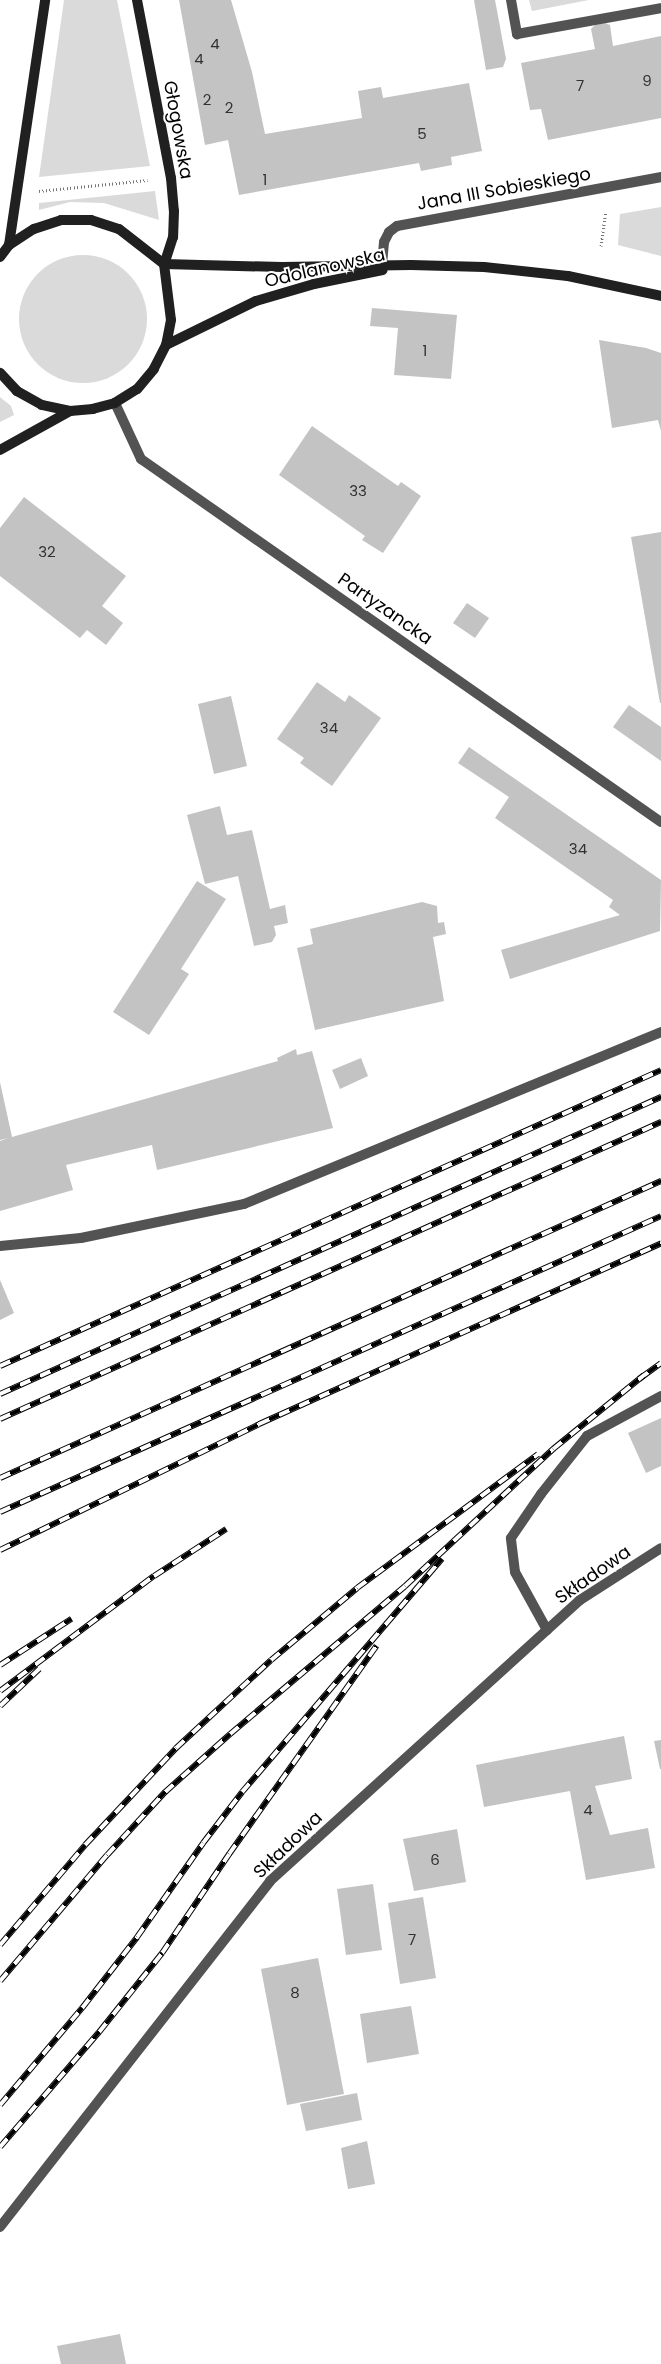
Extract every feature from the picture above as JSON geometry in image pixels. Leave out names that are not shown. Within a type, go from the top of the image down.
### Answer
[{"type":"main road","points":[[10,245],[45,0]]},
{"type":"main road","name":"Głogowska","points":[[137,0],[170,178],[175,224],[164,264]]},
{"type":"main road","points":[[0,257],[10,245],[34,229],[61,220],[90,220],[119,230],[164,264],[171,320],[166,346],[154,369],[137,388],[115,403],[93,409],[70,411],[42,405],[17,391],[0,373]]},
{"type":"main road","name":"Odolanowska","points":[[164,264],[484,267],[568,276],[661,296]]},
{"type":"main road","name":"Odolanowska","points":[[166,346],[256,302],[314,284],[411,265]]},
{"type":"main road","points":[[0,450],[70,411]]},
{"type":"street","points":[[511,0],[517,34],[661,8]]},
{"type":"street","name":"Jana III Sobieskiego","points":[[382,266],[384,242],[389,232],[397,226],[661,176]]},
{"type":"street","name":"Partyzancka","points":[[115,403],[141,458],[661,822]]},
{"type":"street","points":[[0,1246],[81,1238],[244,1204],[661,1032]]},
{"type":"street","points":[[547,1630],[515,1572],[511,1538],[541,1494],[587,1436],[661,1396]]},
{"type":"street","name":"Składowa","points":[[0,2227],[270,1881],[580,1600],[661,1548]]},
{"type":"path","points":[[16,194],[170,178]]},
{"type":"path","points":[[601,246],[610,186]]},
{"type":"shaded area","points":[[64,0],[117,0],[150,166],[39,177]]},
{"type":"shaded area","points":[[529,0],[589,0],[532,11]]},
{"type":"shaded area","points":[[155,191],[159,220],[104,203],[70,202],[39,210],[39,203]]},
{"type":"shaded area","points":[[661,207],[661,256],[618,245],[620,214]]},
{"type":"shaded area","points":[[83,255],[107,260],[128,274],[142,295],[147,319],[142,343],[128,364],[107,378],[83,383],[59,378],[38,364],[24,343],[19,319],[24,295],[38,274],[59,260]]},
{"type":"shaded area","points":[[0,397],[11,406],[14,415],[0,422]]},
{"type":"building","points":[[179,0],[231,0],[252,72],[265,134],[362,118],[358,91],[381,87],[383,98],[469,83],[482,151],[451,157],[452,165],[421,171],[419,163],[239,195],[228,140],[205,145]]},
{"type":"building","points":[[474,0],[495,0],[506,59],[503,67],[486,70]]},
{"type":"building","points":[[605,23],[610,25],[613,46],[661,36],[661,118],[548,140],[541,109],[530,110],[521,63],[595,49],[591,29],[595,25]]},
{"type":"building","points":[[372,308],[457,315],[451,379],[394,375],[398,328],[370,326]]},
{"type":"building","points":[[599,340],[646,348],[661,353],[661,431],[658,420],[612,428]]},
{"type":"building","points":[[312,426],[398,486],[401,482],[421,496],[383,553],[362,540],[365,536],[279,475]]},
{"type":"building","points":[[24,497],[126,576],[102,606],[123,623],[106,645],[87,630],[80,638],[0,576],[0,528]]},
{"type":"building","points":[[661,532],[661,703],[660,703],[631,537]]},
{"type":"building","points":[[467,603],[489,618],[475,638],[453,623]]},
{"type":"building","points":[[317,682],[345,702],[349,695],[381,718],[332,786],[300,763],[304,758],[277,739]]},
{"type":"building","points":[[231,696],[247,766],[214,774],[198,704]]},
{"type":"building","points":[[629,705],[661,727],[661,761],[613,727]]},
{"type":"building","points":[[469,747],[661,880],[660,931],[510,979],[501,950],[620,915],[609,907],[613,900],[495,818],[509,797],[458,763]]},
{"type":"building","points":[[220,806],[227,835],[252,830],[270,909],[285,905],[288,923],[274,926],[276,935],[272,942],[254,946],[238,876],[205,884],[187,815]]},
{"type":"building","points":[[197,881],[226,899],[181,969],[189,974],[149,1035],[113,1012]]},
{"type":"building","points":[[422,902],[437,906],[438,923],[444,922],[446,934],[433,937],[444,1001],[315,1030],[297,948],[313,944],[310,929]]},
{"type":"building","points":[[296,1049],[297,1055],[312,1051],[333,1128],[157,1170],[152,1145],[66,1165],[73,1190],[0,1211],[0,1141],[8,1138],[0,1140],[0,1082],[12,1137],[278,1061],[277,1058]]},
{"type":"building","points":[[361,1058],[368,1076],[340,1089],[332,1070]]},
{"type":"building","points":[[0,1280],[14,1313],[0,1320]]},
{"type":"building","points":[[661,1418],[661,1466],[646,1473],[628,1433]]},
{"type":"building","points":[[624,1736],[632,1779],[595,1786],[610,1835],[648,1828],[655,1868],[586,1880],[570,1791],[484,1807],[476,1765]]},
{"type":"building","points":[[661,1740],[661,1769],[660,1769],[654,1741]]},
{"type":"building","points":[[457,1829],[466,1882],[414,1891],[403,1839]]},
{"type":"building","points":[[373,1884],[382,1950],[346,1955],[337,1889]]},
{"type":"building","points":[[423,1897],[436,1978],[400,1984],[388,1903]]},
{"type":"building","points":[[318,1958],[344,2094],[287,2105],[261,1969]]},
{"type":"building","points":[[411,2006],[419,2054],[367,2063],[360,2014]]},
{"type":"building","points":[[357,2093],[362,2120],[306,2131],[300,2104]]},
{"type":"building","points":[[367,2141],[375,2184],[348,2189],[341,2148]]},
{"type":"building","points":[[120,2334],[126,2364],[61,2364],[57,2346]]},
{"type":"railway","points":[[0,1366],[661,1070]]},
{"type":"railway","points":[[0,1394],[661,1097]]},
{"type":"railway","points":[[0,1419],[661,1122]]},
{"type":"railway","points":[[0,1478],[661,1181]]},
{"type":"railway","points":[[0,1512],[661,1216]]},
{"type":"railway","points":[[0,1550],[259,1424],[661,1243]]},
{"type":"railway","points":[[639,1379],[661,1363]]},
{"type":"railway","points":[[0,1981],[107,1855],[165,1792],[230,1734],[405,1586],[553,1449],[644,1375]]},
{"type":"railway","points":[[0,1945],[85,1845],[176,1748],[271,1660],[357,1588],[538,1454]]},
{"type":"railway","points":[[0,1691],[154,1576],[226,1529]]},
{"type":"railway","points":[[0,2105],[82,2008],[137,1937],[203,1843],[242,1792],[442,1559]]},
{"type":"railway","points":[[0,1665],[71,1619]]},
{"type":"railway","points":[[0,2147],[99,2032],[162,1953],[229,1854],[376,1646]]},
{"type":"railway","points":[[0,1706],[39,1669]]}]
